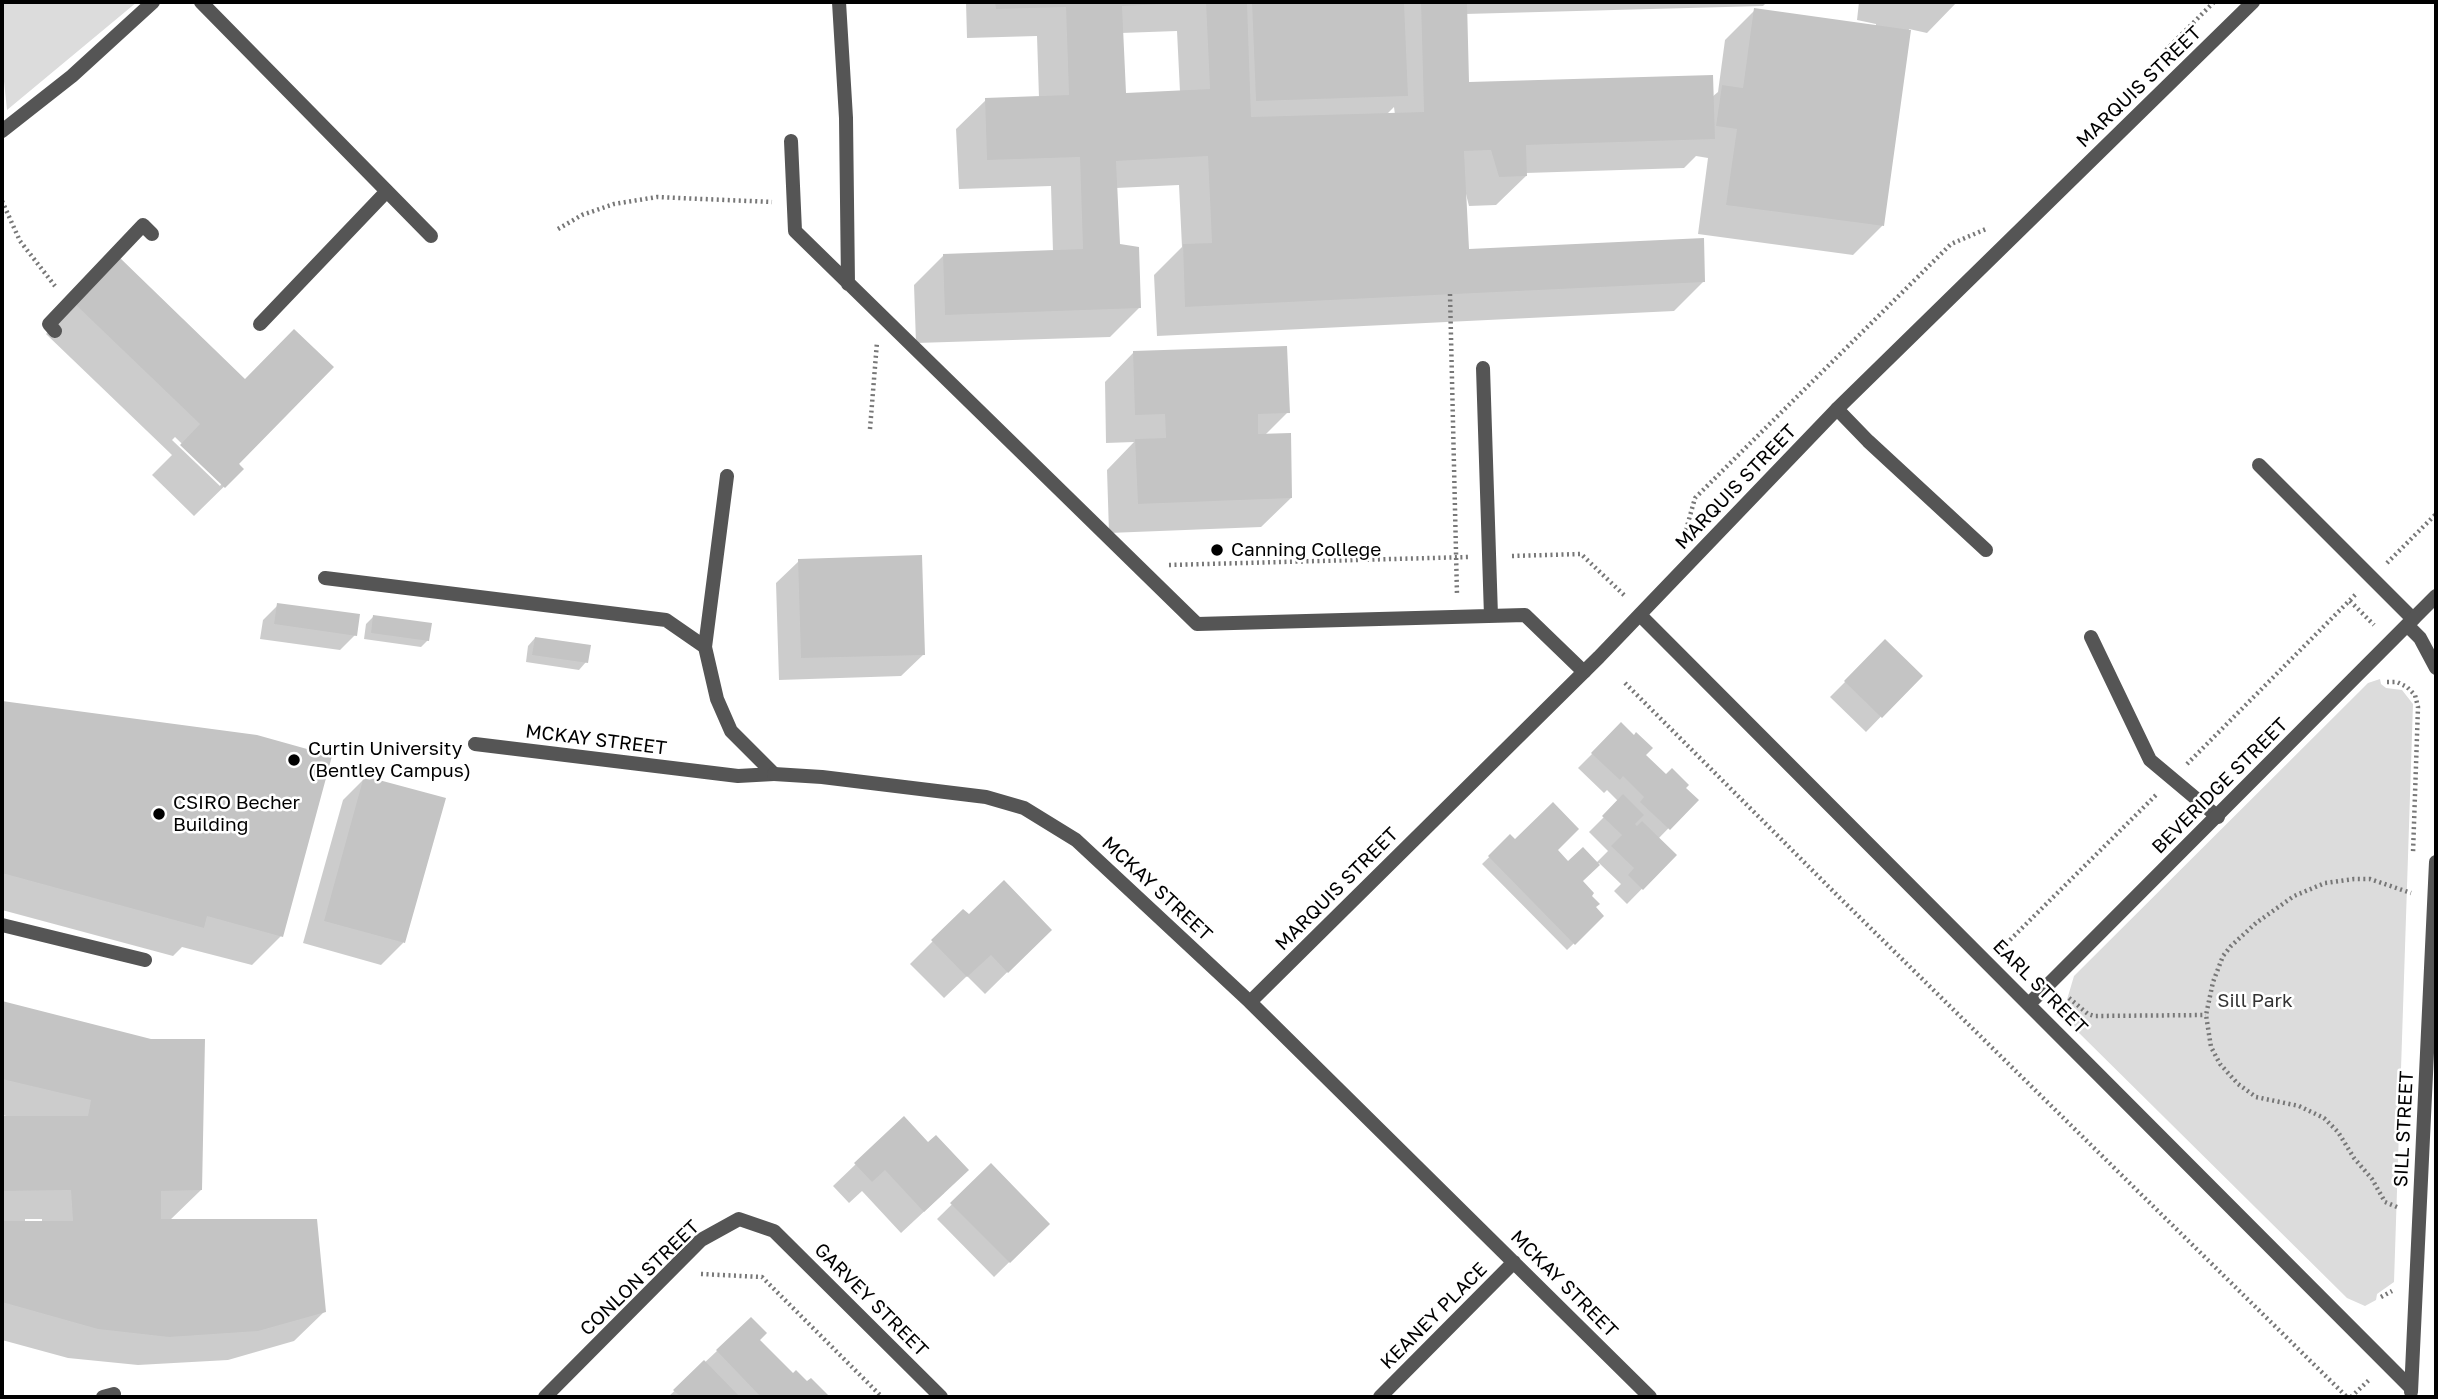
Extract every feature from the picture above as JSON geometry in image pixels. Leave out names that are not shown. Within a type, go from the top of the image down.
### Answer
[{"type":"street","points":[[2,131],[72,76],[153,2]]},
{"type":"street","points":[[201,2],[431,236]]},
{"type":"street","points":[[839,2],[846,118],[848,284]]},
{"type":"street","name":"MARQUIS STREET","points":[[1250,1002],[1584,672],[1838,409],[2253,2]]},
{"type":"street","points":[[791,141],[795,231],[1197,624],[1525,615],[1584,672]]},
{"type":"street","points":[[260,324],[387,191]]},
{"type":"street","points":[[55,331],[49,324],[143,225],[152,234]]},
{"type":"street","points":[[1483,368],[1491,616]]},
{"type":"street","points":[[1838,409],[1868,441],[1986,550]]},
{"type":"street","points":[[2259,465],[2410,622],[2436,668]]},
{"type":"street","points":[[727,476],[705,647],[717,699],[731,731],[774,774]]},
{"type":"street","points":[[325,578],[666,620],[705,647]]},
{"type":"street","name":"BEVERIDGE STREET","points":[[2030,1003],[2436,596]]},
{"type":"street","name":"EARL STREET","points":[[1640,615],[2030,1003],[2411,1393]]},
{"type":"street","points":[[2091,637],[2150,760],[2218,817]]},
{"type":"street","name":"MCKAY STREET","points":[[475,744],[738,776],[774,774],[958,792],[1024,808],[1076,840],[1250,1002],[1650,1397]]},
{"type":"street","name":"SILL STREET","points":[[2411,1393],[2436,862]]},
{"type":"street","points":[[2,925],[145,960]]},
{"type":"street","name":"CONLON STREET","points":[[545,1397],[701,1240],[738,1219],[774,1231]]},
{"type":"street","name":"GARVEY STREET","points":[[774,1231],[941,1397]]},
{"type":"street","name":"KEANEY PLACE","points":[[1380,1397],[1514,1262]]},
{"type":"path","points":[[2165,51],[2214,2]]},
{"type":"path","points":[[558,229],[582,215],[614,204],[657,197],[794,202]]},
{"type":"path","points":[[2,201],[20,241],[69,303]]},
{"type":"path","points":[[1684,536],[1695,498],[1951,244],[1986,229]]},
{"type":"path","points":[[1450,295],[1457,617]]},
{"type":"path","points":[[870,429],[879,314]]},
{"type":"path","points":[[2010,940],[2436,514]]},
{"type":"path","points":[[1164,565],[1581,554],[1624,595]]},
{"type":"path","points":[[1616,603],[1632,587]]},
{"type":"path","points":[[2350,601],[2374,625]]},
{"type":"path","points":[[1625,683],[1860,918],[2349,1397],[2369,1380]]},
{"type":"path","points":[[2400,1208],[2385,1202],[2338,1132],[2324,1118],[2299,1105],[2256,1097],[2238,1084],[2220,1064],[2211,1047],[2206,1015],[2213,982],[2223,956],[2263,917],[2294,896],[2325,883],[2354,879],[2370,879],[2412,893]]},
{"type":"path","points":[[2069,998],[2094,1016],[2206,1015]]},
{"type":"path","points":[[690,1274],[762,1278],[882,1397]]},
{"type":"green space","points":[[2,2],[137,2],[7,110],[2,62]]},
{"type":"green space","name":"Sill Park","points":[[2380,679],[2386,688],[2402,690],[2413,704],[2394,1282],[2377,1294],[2376,1300],[2365,1306],[2347,1298],[2076,1030],[2066,1003],[2074,976],[2368,683]]},
{"type":"building","points":[[995,2],[1165,2],[1122,6],[1126,93],[1210,89],[1206,2],[1247,2],[1251,117],[1424,112],[1421,2],[1467,2],[1469,82],[1713,75],[1715,139],[1526,145],[1527,176],[1499,177],[1491,150],[1464,151],[1469,249],[1704,238],[1705,282],[1185,307],[1183,244],[1212,243],[1208,156],[1116,161],[1120,244],[1139,247],[1141,308],[945,315],[943,254],[1083,249],[1080,157],[987,160],[985,98],[1069,95],[1066,7],[996,9]]},
{"type":"building","points":[[1252,2],[1404,2],[1408,96],[1256,101]]},
{"type":"building","points":[[1754,8],[1911,30],[1884,226],[1726,205],[1737,129],[1716,126],[1722,85],[1743,88]]},
{"type":"building","points":[[119,257],[245,379],[294,329],[334,367],[239,464],[244,469],[225,488],[180,445],[200,424],[74,303]]},
{"type":"building","points":[[1287,346],[1290,413],[1258,414],[1258,434],[1291,433],[1292,498],[1138,504],[1135,439],[1166,438],[1165,414],[1135,415],[1133,351]]},
{"type":"building","points":[[922,555],[925,655],[801,658],[798,559]]},
{"type":"building","points":[[277,603],[360,614],[357,636],[274,624]]},
{"type":"building","points":[[373,615],[432,623],[429,641],[371,633]]},
{"type":"building","points":[[535,637],[591,645],[588,663],[532,655]]},
{"type":"building","points":[[1885,639],[1923,676],[1882,718],[1844,681]]},
{"type":"building","name":"CSIRO Becher Building","points":[[2,701],[257,735],[332,756],[283,937],[207,916],[204,928],[2,873]]},
{"type":"building","points":[[1621,722],[1653,748],[1646,755],[1666,774],[1672,768],[1689,785],[1686,788],[1699,800],[1670,830],[1640,802],[1644,797],[1623,776],[1620,780],[1591,753]]},
{"type":"building","points":[[364,776],[446,798],[405,943],[324,921]]},
{"type":"building","points":[[1623,794],[1644,815],[1635,824],[1637,826],[1642,821],[1677,855],[1643,890],[1628,875],[1634,868],[1611,846],[1622,835],[1602,816]]},
{"type":"building","points":[[1553,802],[1579,829],[1558,850],[1568,861],[1583,847],[1600,865],[1583,881],[1594,893],[1592,896],[1600,904],[1596,907],[1604,916],[1575,945],[1488,856],[1510,834],[1515,839]]},
{"type":"building","points":[[1004,880],[1052,930],[1008,973],[991,955],[967,977],[931,940],[963,909],[969,914]]},
{"type":"building","points":[[2,1001],[151,1039],[205,1039],[202,1190],[161,1191],[161,1219],[317,1219],[326,1312],[258,1331],[169,1337],[98,1329],[2,1302],[2,1221],[73,1221],[71,1190],[2,1191],[2,1116],[88,1116],[91,1100],[2,1079]]},
{"type":"building","points":[[904,1116],[928,1142],[936,1135],[969,1170],[924,1212],[885,1170],[872,1182],[854,1163]]},
{"type":"building","points":[[991,1163],[1050,1224],[1010,1263],[950,1203]]},
{"type":"building","points":[[751,1317],[767,1333],[760,1340],[793,1373],[796,1370],[807,1381],[811,1378],[830,1397],[761,1397],[716,1350]]},
{"type":"building","points":[[704,1360],[740,1397],[681,1397],[673,1390]]},
{"type":"place","name":"Canning College","points":[[1217,550]]},
{"type":"place","name":"Curtin University (Bentley Campus)","points":[[294,760]]},
{"type":"place","name":"CSIRO Becher Building","points":[[159,814]]}]
